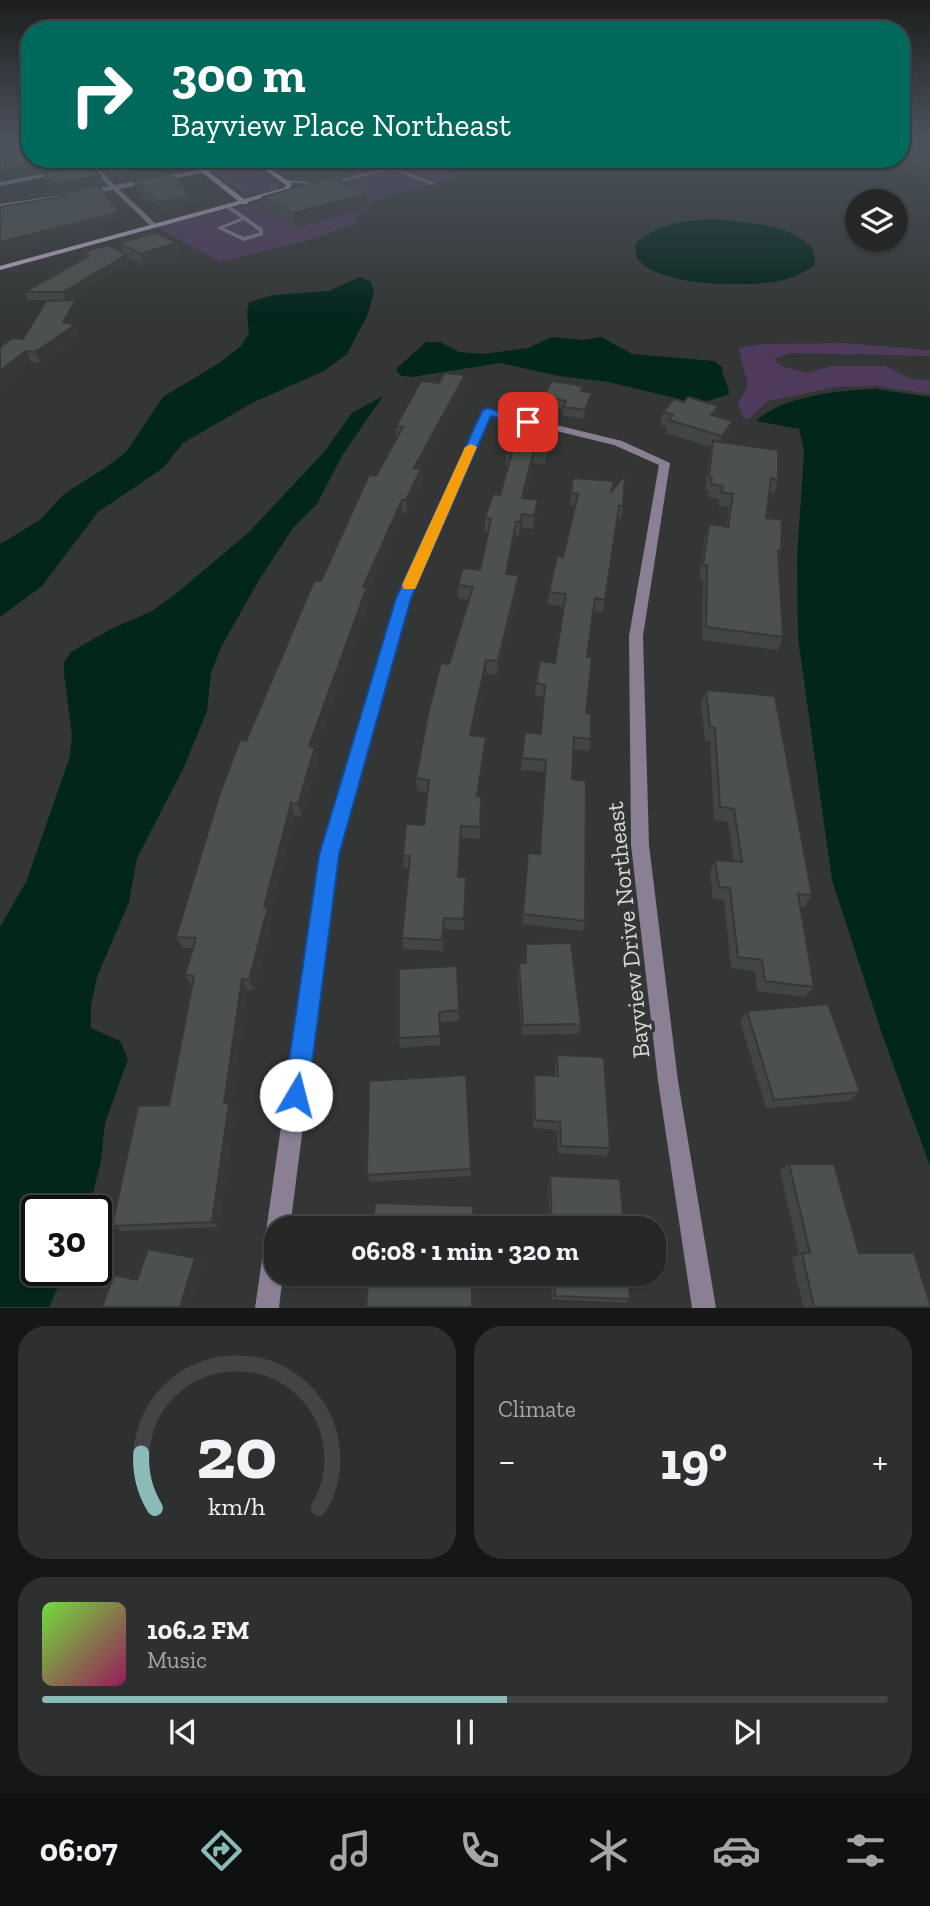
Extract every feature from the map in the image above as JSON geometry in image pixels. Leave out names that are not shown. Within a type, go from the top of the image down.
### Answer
[{"type":"street","points":[[0,206],[53,198]]},
{"type":"street","points":[[124,198],[153,226]]},
{"type":"street","points":[[238,198],[245,203]]},
{"type":"street","points":[[0,268],[262,198]]},
{"type":"street","name":"Bayview Drive Northeast","points":[[280,1216],[329,855],[404,598],[487,411],[618,443],[665,463],[636,636],[640,845],[668,1080],[705,1307]]},
{"type":"street","points":[[267,1307],[270,1286]]},
{"type":"lane","points":[[228,207],[261,230],[261,234],[244,239],[220,228],[242,219]]},
{"type":"shaded area","points":[[274,198],[383,198],[373,201],[367,211],[358,215],[354,224],[306,241],[220,262],[156,227]]},
{"type":"shaded area","points":[[715,219],[769,226],[795,235],[814,251],[815,265],[798,275],[779,281],[725,284],[682,280],[663,275],[648,268],[637,258],[635,244],[653,231],[682,222]]},
{"type":"shaded area","points":[[360,277],[371,282],[374,292],[367,316],[347,354],[324,371],[252,403],[183,443],[163,468],[98,512],[42,586],[0,617],[0,544],[40,520],[64,494],[126,452],[163,397],[221,362],[241,346],[249,333],[249,302],[273,295],[329,291]]},
{"type":"shaded area","points":[[552,337],[583,340],[601,337],[632,354],[714,361],[722,367],[729,394],[699,404],[609,382],[559,376],[500,363],[412,377],[402,376],[397,372],[397,368],[426,342],[440,342],[459,352],[483,354],[528,348]]},
{"type":"shaded area","points":[[842,343],[930,350],[930,356],[790,353],[775,359],[779,365],[807,373],[831,366],[884,366],[913,379],[930,380],[930,394],[875,386],[836,387],[768,401],[749,419],[743,418],[738,404],[748,385],[738,348],[761,344]]},
{"type":"shaded area","points":[[876,389],[930,397],[930,1166],[882,1034],[832,880],[798,638],[797,559],[804,451],[799,429],[756,421],[767,412],[796,400],[830,393]]},
{"type":"shaded area","points":[[383,396],[343,454],[317,504],[293,528],[259,580],[221,647],[211,673],[207,711],[184,767],[137,858],[129,902],[97,977],[91,1005],[91,1028],[120,1041],[128,1059],[105,1123],[101,1160],[93,1195],[21,1195],[21,1286],[58,1286],[49,1307],[0,1307],[0,927],[27,880],[70,756],[72,735],[64,662],[71,652],[111,629],[152,611],[249,532],[324,452],[352,413]]},
{"type":"building","points":[[54,198],[108,198],[120,212],[0,242],[0,207]]},
{"type":"building","points":[[155,198],[181,198],[160,202]]},
{"type":"building","points":[[265,198],[351,198],[293,213]]},
{"type":"building","points":[[156,232],[177,243],[140,254],[120,243]]},
{"type":"building","points":[[108,245],[126,255],[63,292],[25,292],[89,256],[83,252]]},
{"type":"building","points":[[76,300],[63,322],[75,325],[35,352],[26,351],[0,371],[0,347],[12,338],[23,339],[46,301]]},
{"type":"building","points":[[444,373],[465,375],[414,468],[421,469],[406,500],[402,500],[363,587],[367,587],[309,746],[315,747],[298,804],[291,803],[264,907],[268,907],[249,980],[242,979],[224,1103],[229,1103],[212,1222],[112,1226],[138,1106],[169,1105],[194,976],[185,975],[196,938],[176,937],[219,796],[240,740],[246,741],[314,581],[321,581],[369,475],[376,476],[403,427],[396,426],[421,381],[439,383]]},
{"type":"building","points":[[551,381],[583,386],[581,391],[592,393],[585,410],[563,407],[566,401],[544,397]]},
{"type":"building","points":[[688,397],[719,406],[711,415],[733,421],[722,436],[669,420],[673,415],[663,412],[674,399],[684,402]]},
{"type":"building","points":[[516,427],[552,432],[546,451],[534,450],[522,498],[538,500],[534,516],[522,514],[520,522],[516,522],[506,574],[519,575],[498,661],[486,660],[470,735],[486,737],[477,796],[481,797],[480,827],[461,826],[458,877],[466,877],[464,919],[444,918],[442,940],[402,938],[410,856],[403,856],[406,824],[424,825],[429,780],[416,778],[428,714],[441,663],[449,664],[473,587],[458,585],[463,568],[480,570],[491,519],[485,518],[493,494],[500,495],[512,453],[506,453]]},
{"type":"building","points":[[713,441],[778,450],[778,480],[771,478],[766,518],[782,520],[781,551],[778,551],[783,637],[706,627],[707,565],[703,565],[709,524],[728,527],[733,494],[721,492],[723,486],[711,484],[712,478],[709,477]]},
{"type":"building","points":[[625,475],[623,506],[619,506],[605,600],[595,598],[587,657],[592,657],[586,713],[591,714],[591,739],[574,737],[572,779],[586,781],[585,921],[523,914],[528,853],[540,854],[546,760],[522,758],[525,732],[541,734],[545,685],[536,683],[540,661],[555,663],[566,594],[549,592],[557,556],[563,557],[578,494],[571,493],[573,478],[614,481],[611,492]]},
{"type":"building","points":[[706,690],[775,696],[812,895],[798,894],[814,987],[765,981],[762,960],[738,957],[730,888],[719,887],[715,860],[742,862],[734,809],[720,807],[715,728],[710,727]]},
{"type":"building","points":[[571,943],[581,1024],[523,1025],[519,963],[526,963],[526,944]]},
{"type":"building","points":[[457,966],[459,1010],[439,1012],[440,1036],[399,1038],[399,969]]},
{"type":"building","points":[[828,1004],[860,1092],[774,1100],[747,1011]]},
{"type":"building","points":[[557,1055],[604,1057],[610,1148],[561,1146],[560,1122],[535,1120],[534,1075],[558,1076]]},
{"type":"building","points":[[466,1075],[471,1169],[367,1175],[369,1081]]},
{"type":"building","points":[[789,1164],[834,1164],[859,1253],[914,1253],[930,1307],[814,1307],[802,1253],[810,1253]]},
{"type":"building","points":[[550,1176],[620,1179],[623,1216],[552,1216]]},
{"type":"building","points":[[375,1203],[473,1206],[473,1216],[374,1216]]},
{"type":"building","points":[[148,1249],[195,1258],[180,1307],[102,1307],[114,1275],[137,1280]]},
{"type":"building","points":[[368,1286],[472,1286],[472,1307],[366,1307]]},
{"type":"building","points":[[555,1286],[629,1286],[630,1299],[555,1296]]},
{"type":"slow traffic","points":[[409,585],[471,447]]},
{"type":"route","points":[[296,1095],[329,855],[404,598],[487,411],[528,422]]}]
